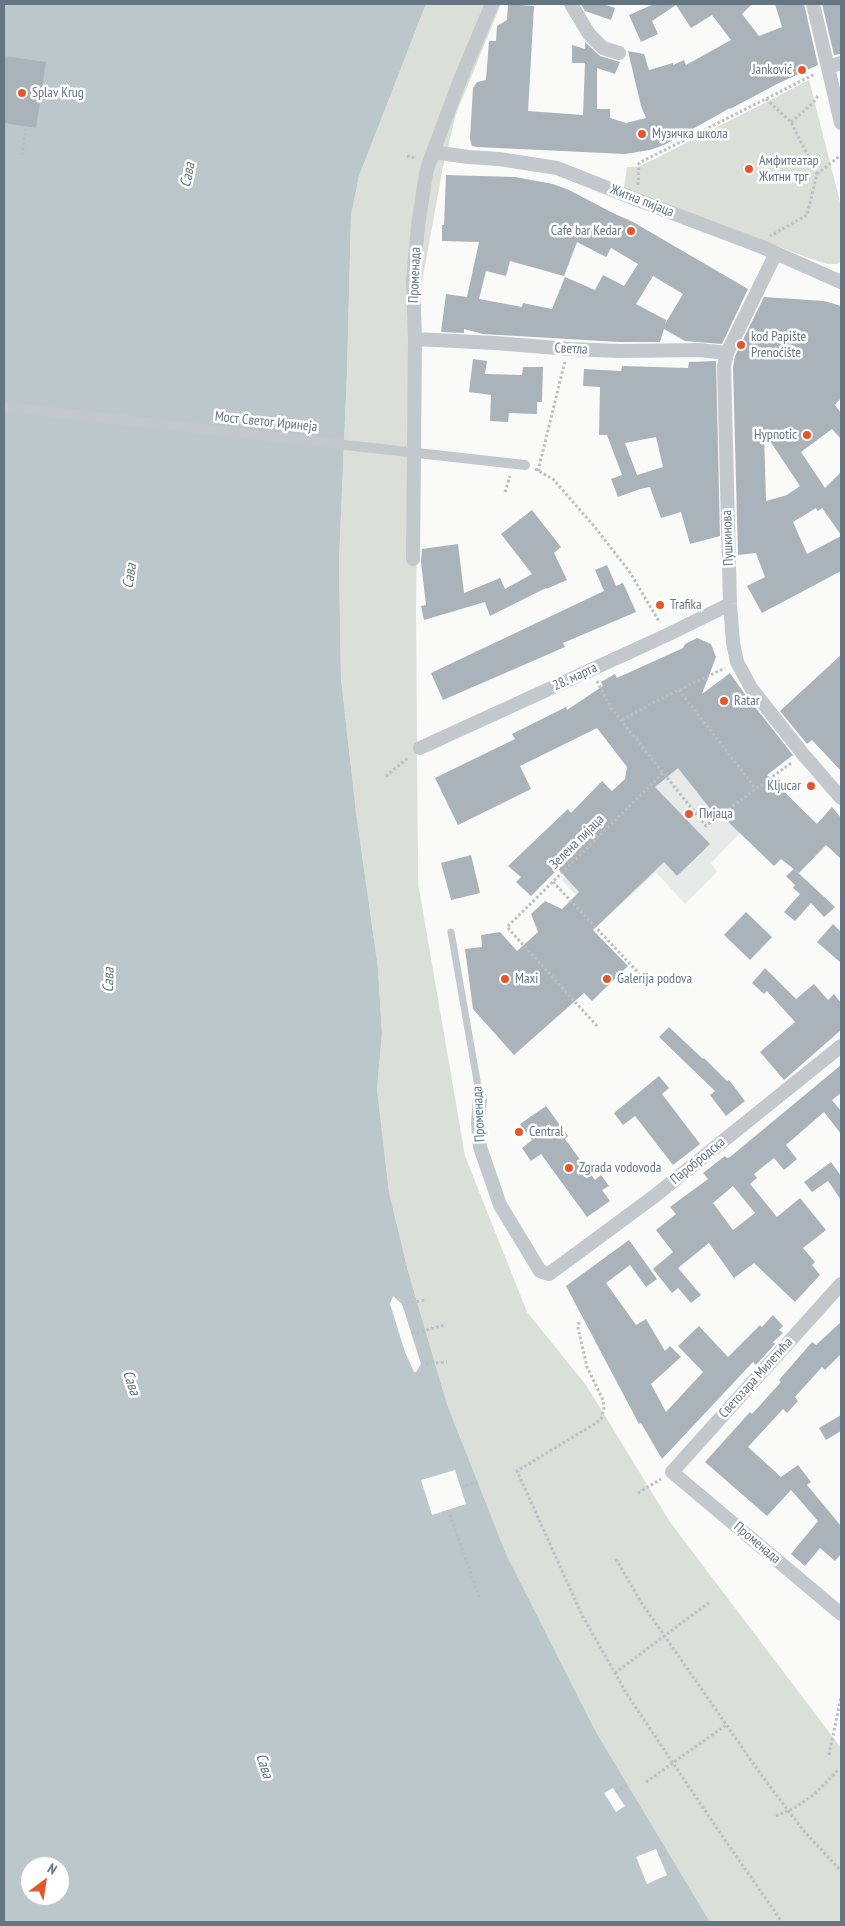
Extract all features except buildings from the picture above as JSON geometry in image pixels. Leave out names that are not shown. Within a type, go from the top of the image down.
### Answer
[{"type":"street","name":"Променада","points":[[413,559],[416,339],[413,280],[415,251],[426,173],[460,80],[492,4]]},
{"type":"street","points":[[572,4],[589,34],[603,48],[619,53]]},
{"type":"street","points":[[813,4],[835,65],[841,123]]},
{"type":"street","name":"Житна пијаца","points":[[434,152],[558,168],[755,244],[839,279]]},
{"type":"street","name":"Пушкинова","points":[[776,253],[727,353],[724,366],[732,643],[737,662],[751,688],[803,754],[841,798]]},
{"type":"street","name":"Светла","points":[[416,339],[495,343],[570,350],[700,350],[727,353]]},
{"type":"street","name":"Мост Светог Иринеја","points":[[4,407],[525,466]]},
{"type":"street","name":"28. марта","points":[[420,748],[667,635],[730,604]]},
{"type":"street","name":"Паробродска","points":[[552,1273],[656,1195],[841,1046]]},
{"type":"street","name":"Променада","points":[[480,1098],[479,1141],[500,1205],[540,1271],[546,1274],[552,1273]]},
{"type":"street","name":"Светозара Милетића","points":[[672,1472],[841,1284]]},
{"type":"street","name":"Променада","points":[[672,1472],[841,1614]]},
{"type":"lane","name":"Променада","points":[[451,932],[480,1098]]},
{"type":"path","points":[[638,200],[639,163],[835,65]]},
{"type":"path","points":[[791,122],[813,103],[820,91]]},
{"type":"path","points":[[766,99],[791,122],[817,174]]},
{"type":"path","points":[[22,155],[26,126]]},
{"type":"path","points":[[755,244],[807,215],[817,174],[841,155]]},
{"type":"path","points":[[407,156],[419,158]]},
{"type":"path","points":[[540,471],[564,363]]},
{"type":"path","points":[[525,466],[540,471],[553,479],[594,526],[629,571],[667,635]]},
{"type":"path","points":[[622,720],[737,662]]},
{"type":"path","points":[[592,669],[611,708],[706,826],[803,754]]},
{"type":"path","points":[[679,690],[756,789]]},
{"type":"path","points":[[386,776],[420,748]]},
{"type":"path","name":"Зелена пијаца","points":[[597,1026],[508,927],[663,773]]},
{"type":"path","points":[[553,882],[650,985]]},
{"type":"path","points":[[402,1304],[426,1300]]},
{"type":"path","points":[[579,1322],[578,1328],[587,1367],[603,1400],[604,1410],[596,1423],[517,1471],[582,1615],[615,1673],[673,1763],[782,1922]]},
{"type":"path","points":[[412,1334],[445,1324]]},
{"type":"path","points":[[421,1364],[447,1362]]},
{"type":"path","points":[[638,1493],[672,1472]]},
{"type":"path","points":[[461,1486],[478,1482]]},
{"type":"path","points":[[448,1510],[480,1599]]},
{"type":"path","points":[[616,1559],[640,1602],[726,1725],[788,1810],[821,1851],[841,1871]]},
{"type":"path","points":[[615,1673],[711,1601]]},
{"type":"path","points":[[829,1755],[841,1696]]},
{"type":"path","points":[[646,1782],[726,1725]]},
{"type":"path","points":[[776,1816],[815,1794],[839,1769]]},
{"type":"path","points":[[616,1792],[627,1784]]},
{"type":"path","points":[[659,1856],[668,1852]]},
{"type":"shaded area","points":[[426,4],[501,4],[456,114],[443,167],[421,287],[416,605],[418,883],[465,1156],[527,1312],[586,1385],[670,1522],[841,1748],[841,1922],[710,1922],[596,1732],[506,1554],[447,1404],[408,1271],[389,1192],[377,1089],[382,1034],[378,968],[356,812],[341,679],[339,561],[351,216],[359,176]]},
{"type":"shaded area","points":[[809,80],[841,206],[841,261],[837,264],[827,264],[806,257],[624,187],[627,167],[637,167],[655,159]]},
{"type":"shaded area","name":"Пијаца","points":[[658,700],[740,833],[711,863],[717,872],[685,904],[656,872],[601,923],[562,880],[666,776]]},
{"type":"water","name":"Сава","points":[[4,4],[426,4],[359,176],[351,216],[339,561],[341,679],[356,812],[378,968],[382,1034],[377,1089],[389,1192],[408,1271],[447,1404],[506,1554],[596,1732],[710,1922],[4,1922]]},
{"type":"pier","points":[[393,1296],[402,1304],[421,1364],[416,1372],[414,1372],[405,1352],[390,1304]]},
{"type":"pier","points":[[455,1470],[466,1504],[432,1515],[421,1480]]},
{"type":"pier","points":[[613,1788],[625,1806],[616,1812],[604,1793]]},
{"type":"pier","points":[[656,1849],[667,1875],[647,1884],[636,1857]]},
{"type":"place","name":"Janković","points":[[802,70]]},
{"type":"place","name":"Splav Krug","points":[[22,93]]},
{"type":"place","name":"Музичка школа","points":[[642,134]]},
{"type":"place","name":"Амфитеатар Житни трг","points":[[749,169]]},
{"type":"place","name":"Cafe bar Kedar","points":[[631,231]]},
{"type":"place","name":"kod Papište Prenoćište","points":[[741,345]]},
{"type":"place","name":"Hypnotic","points":[[807,435]]},
{"type":"place","name":"Trafika","points":[[660,605]]},
{"type":"place","name":"Ratar","points":[[724,701]]},
{"type":"place","name":"Kljucar","points":[[811,786]]},
{"type":"place","name":"Пијаца","points":[[689,814]]},
{"type":"place","name":"Maxi","points":[[505,979]]},
{"type":"place","name":"Galerija podova","points":[[607,979]]},
{"type":"place","name":"Central","points":[[519,1132]]},
{"type":"place","name":"Zgrada vodovoda","points":[[569,1168]]}]
